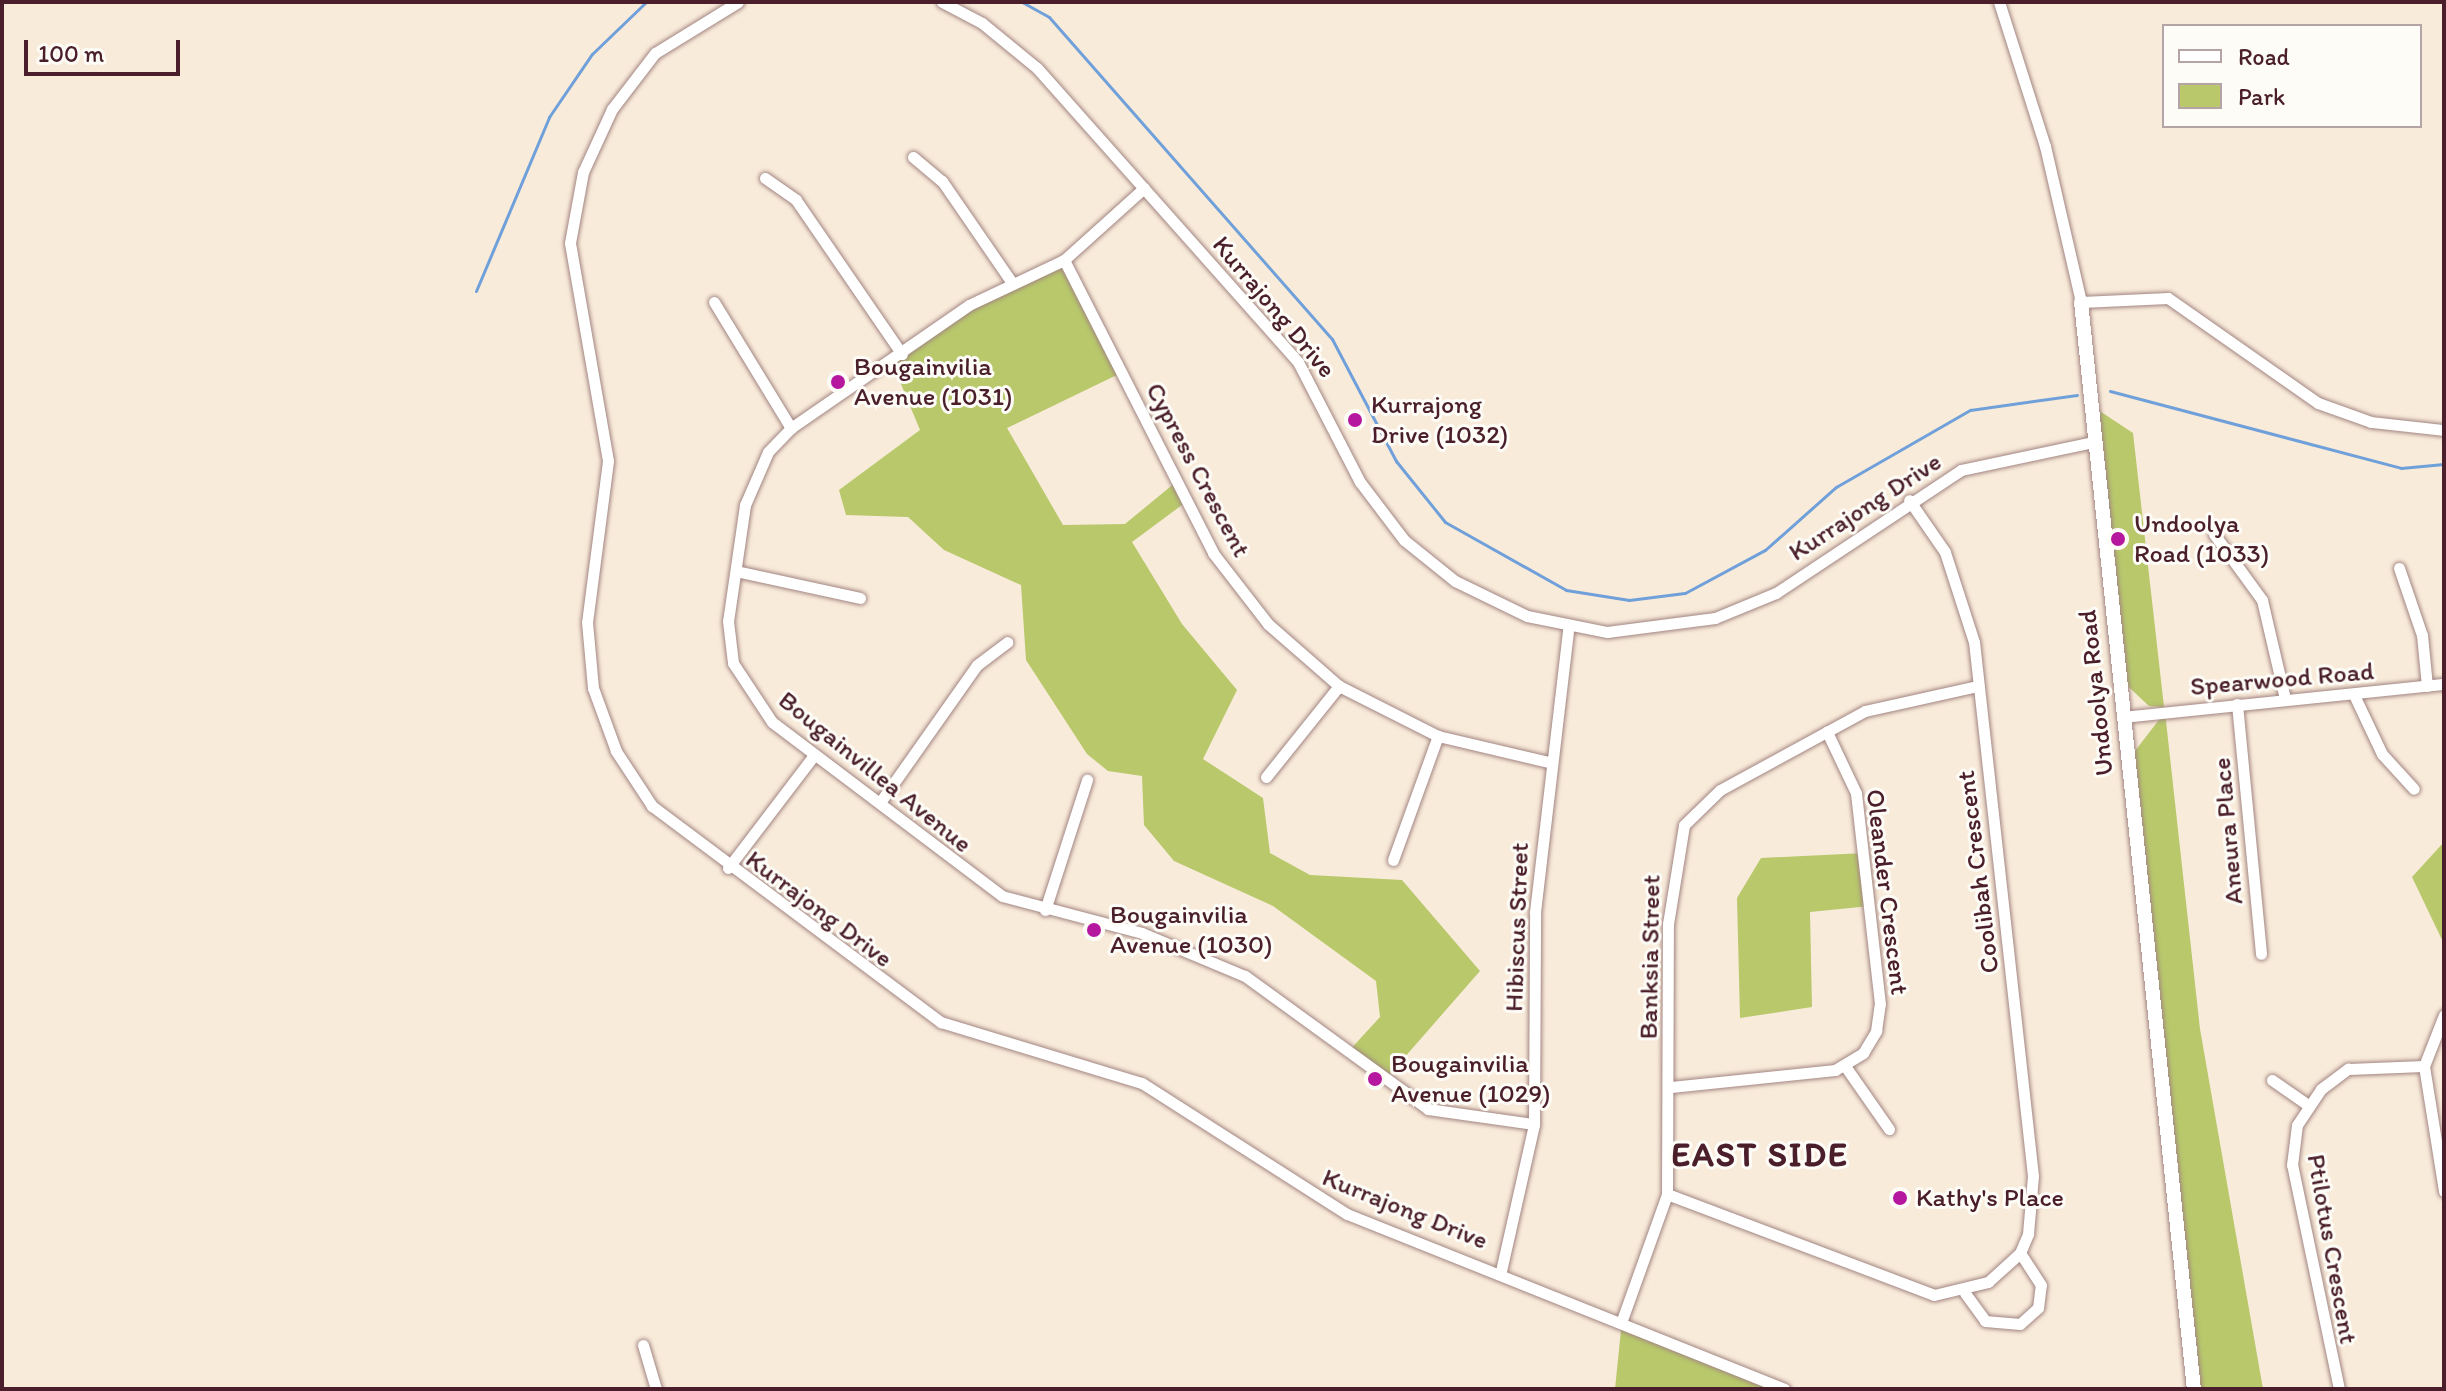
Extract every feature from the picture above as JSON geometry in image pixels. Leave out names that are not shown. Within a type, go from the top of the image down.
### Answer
[{"type":"main road","name":"Undoolya Road","points":[[2081,302],[2089,404],[2194,1389]]},
{"type":"street","name":"Kurrajong Drive","points":[[738,2],[655,53],[612,109],[583,172],[570,243],[608,461],[587,622],[593,688],[616,751],[652,806],[728,868],[941,1022],[1142,1083],[1309,1195],[1622,1320],[1784,1389]]},
{"type":"street","name":"Kurrajong Drive","points":[[942,2],[1010,43],[1144,188],[1298,362],[1366,492],[1404,540],[1493,603],[1568,629],[1640,632],[1746,609],[1909,500],[1983,461],[2093,442]]},
{"type":"street","name":"Undoolya Road","points":[[1999,2],[2045,146],[2081,302]]},
{"type":"street","points":[[913,157],[942,181],[1012,283]]},
{"type":"street","points":[[765,178],[796,200],[902,354]]},
{"type":"street","name":"Bougainvillea Avenue","points":[[1144,188],[1064,260],[1012,283],[791,428],[753,479],[728,621],[733,663],[754,703],[814,755],[881,801],[974,879],[1045,910],[1142,933],[1245,976],[1428,1109],[1534,1124]]},
{"type":"street","name":"Cypress Crescent","points":[[1064,260],[1213,553],[1268,624],[1339,686],[1438,736],[1549,762]]},
{"type":"street","points":[[2081,302],[2168,298],[2318,403],[2371,422],[2444,430]]},
{"type":"street","points":[[714,302],[791,428]]},
{"type":"street","name":"Coolibah Crescent","points":[[1909,500],[1959,583],[1978,686],[2033,1176],[2020,1253]]},
{"type":"street","points":[[2214,534],[2262,600],[2285,699]]},
{"type":"street","points":[[2399,568],[2422,635],[2427,686]]},
{"type":"street","points":[[736,571],[860,598]]},
{"type":"street","name":"Hibiscus Street","points":[[1501,1271],[1534,1124],[1535,912],[1549,762],[1568,629]]},
{"type":"street","points":[[881,801],[977,665],[1007,642]]},
{"type":"street","name":"Spearwood Road","points":[[2123,717],[2285,699],[2355,697],[2444,684]]},
{"type":"street","points":[[1266,777],[1339,686]]},
{"type":"street","name":"Banksia Street","points":[[1622,1320],[1667,1194],[1671,1087],[1668,924],[1684,825],[1720,790],[1827,732],[1910,695],[1978,686]]},
{"type":"street","points":[[2355,697],[2382,754],[2414,789]]},
{"type":"street","name":"Aneura Place","points":[[2237,704],[2261,954]]},
{"type":"street","name":"Oleander Crescent","points":[[1827,732],[1856,793],[1880,1004],[1870,1044],[1845,1066]]},
{"type":"street","points":[[1393,860],[1438,736]]},
{"type":"street","points":[[728,868],[814,755]]},
{"type":"street","points":[[1045,910],[1087,780]]},
{"type":"street","points":[[2444,1015],[2424,1066],[2444,1191]]},
{"type":"street","points":[[1671,1087],[1845,1066],[1889,1129]]},
{"type":"street","name":"Ptilotus Crescent","points":[[2339,1389],[2292,1165],[2295,1134],[2308,1105],[2348,1069],[2424,1066]]},
{"type":"street","points":[[2272,1080],[2308,1105]]},
{"type":"street","points":[[1667,1194],[1915,1291],[1965,1293],[2020,1253],[2041,1285],[2038,1308],[2020,1324],[1985,1321],[1965,1293]]},
{"type":"street","points":[[643,1345],[656,1389]]},
{"type":"green space","points":[[1064,260],[1121,373],[1007,428],[1063,525],[1125,524],[1176,482],[1186,502],[1132,542],[1182,624],[1237,690],[1203,759],[1263,798],[1270,853],[1310,875],[1402,880],[1480,971],[1383,1082],[1347,1053],[1380,1017],[1376,981],[1273,906],[1174,861],[1144,825],[1142,776],[1108,771],[1087,754],[1026,660],[1021,585],[944,550],[908,517],[846,515],[839,490],[920,430],[891,360],[969,305]]},
{"type":"green space","points":[[2089,404],[2133,433],[2164,707],[2149,706],[2118,677]]},
{"type":"green space","points":[[2165,712],[2200,1029],[2263,1389],[2194,1389],[2128,760]]},
{"type":"green space","points":[[2444,842],[2444,944],[2412,877]]},
{"type":"green space","points":[[1865,853],[1870,906],[1810,912],[1812,1007],[1740,1018],[1737,898],[1761,858]]},
{"type":"green space","points":[[1622,1320],[1784,1389],[1615,1389]]},
{"type":"waterway","points":[[476,291],[549,117],[592,54],[646,2]]},
{"type":"waterway","points":[[1022,2],[1049,17],[1332,339],[1396,461],[1445,522],[1566,590],[1629,600],[1685,593],[1765,550],[1836,487],[1970,410],[2077,395]]},
{"type":"waterway","points":[[2110,391],[2401,468],[2444,464]]},
{"type":"place","name":"Bougainvilia Avenue (1031)","points":[[838,382]]},
{"type":"place","name":"Kurrajong Drive (1032)","points":[[1355,420]]},
{"type":"place","name":"Undoolya Road (1033)","points":[[2118,539]]},
{"type":"place","name":"Bougainvilia Avenue (1030)","points":[[1094,930]]},
{"type":"place","name":"Bougainvilia Avenue (1029)","points":[[1375,1079]]},
{"type":"place","name":"Kathy's Place","points":[[1900,1198]]},
{"type":"district","name":"EAST SIDE","points":[[1760,1155]]}]
